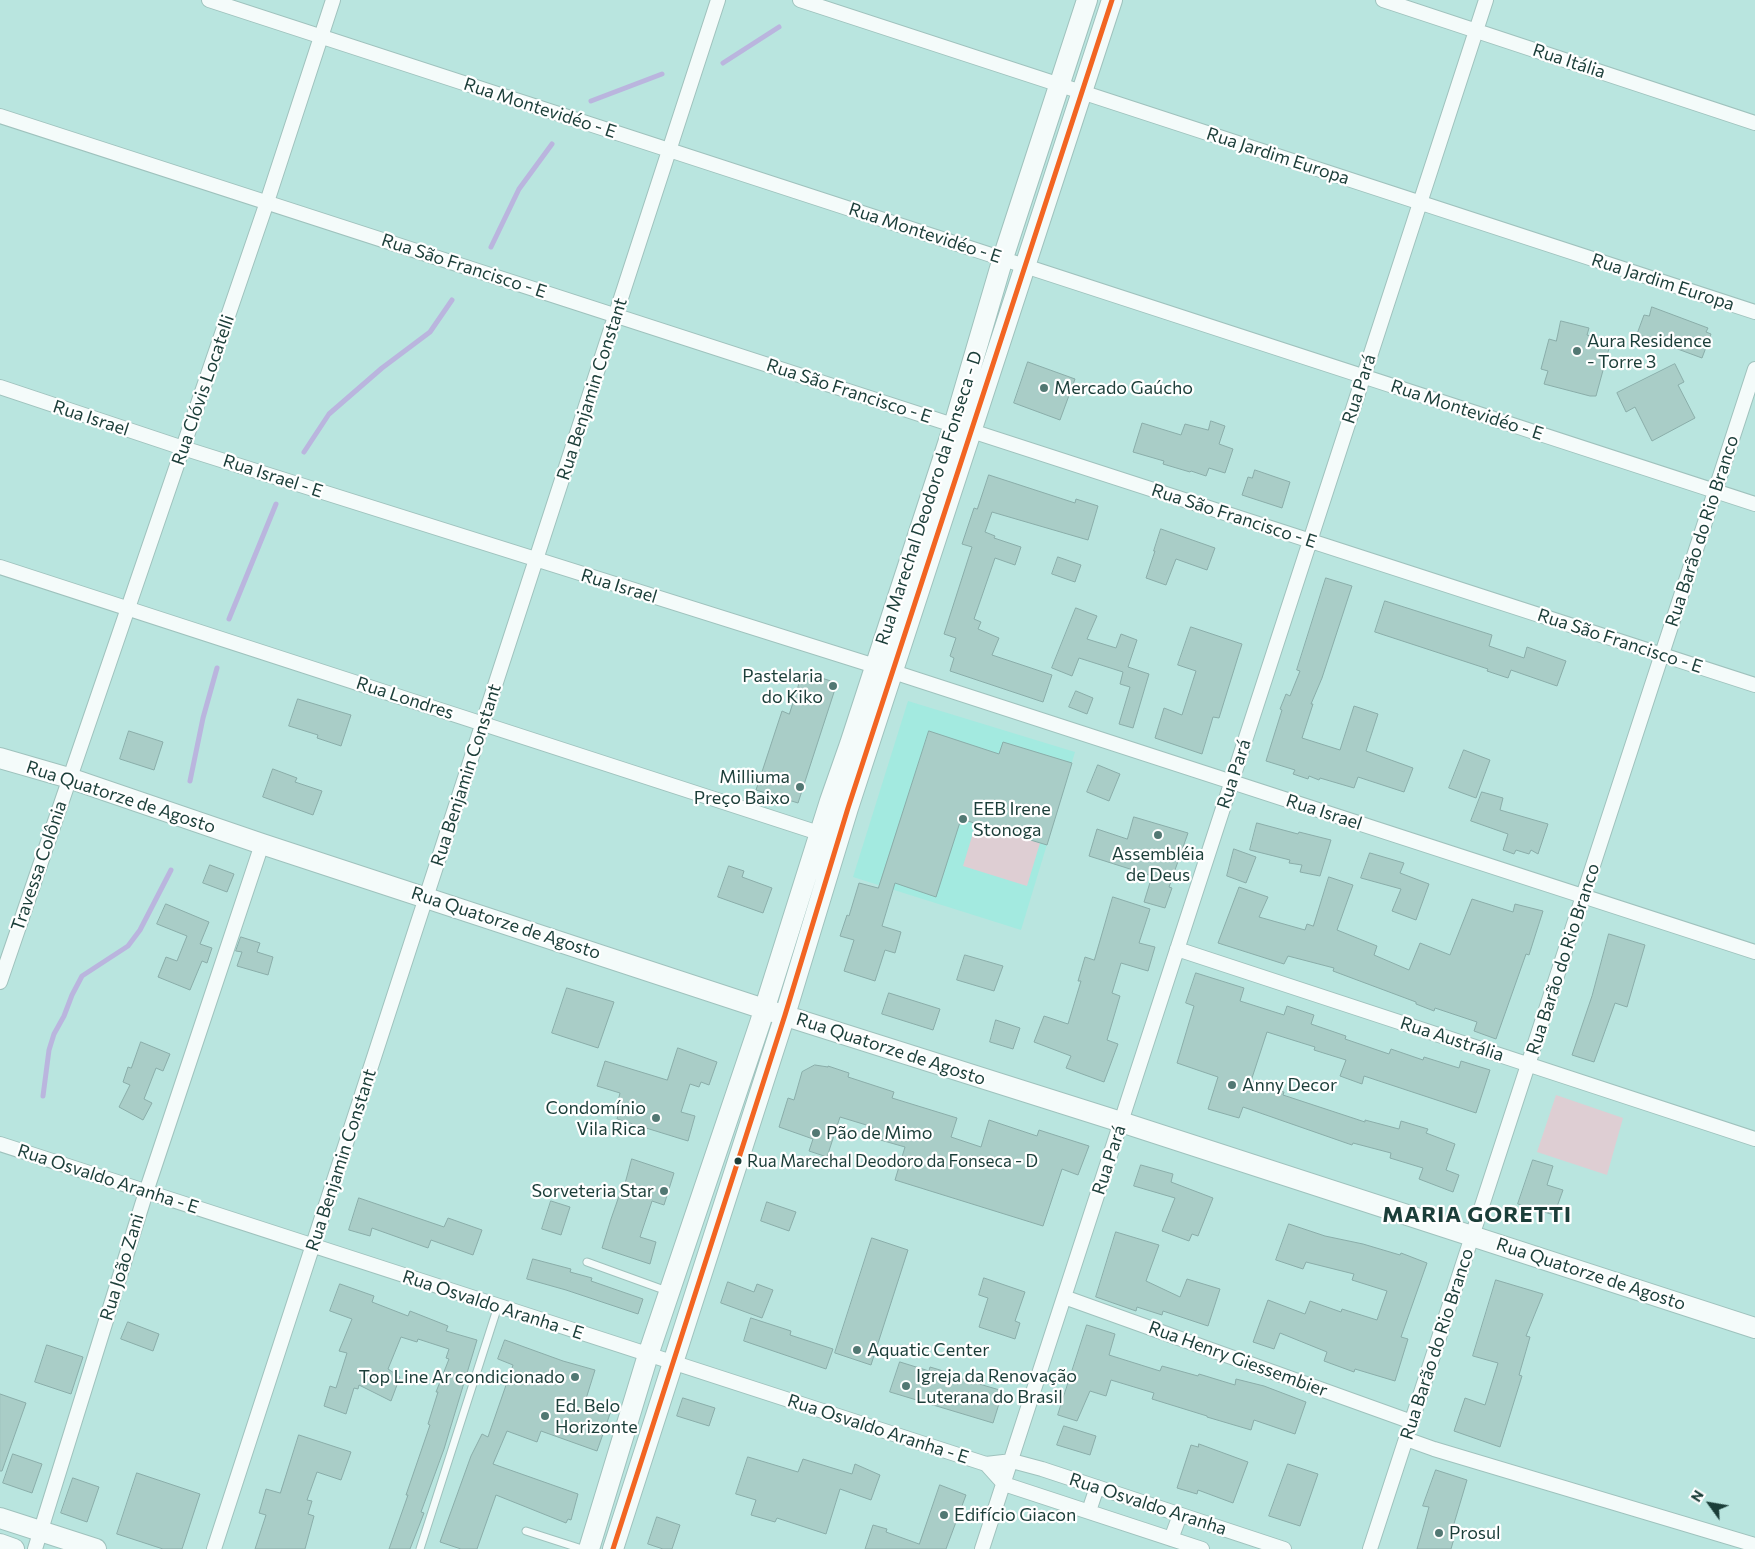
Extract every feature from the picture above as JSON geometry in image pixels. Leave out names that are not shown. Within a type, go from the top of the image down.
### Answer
[{"type":"street","name":"Rua Montevidéo - E","points":[[209,0],[1755,504]]},
{"type":"street","name":"Rua Clóvis Locatelli","points":[[69,778],[267,202],[333,0]]},
{"type":"street","name":"Rua Benjamin Constant","points":[[214,1549],[718,0]]},
{"type":"street","name":"Rua Jardim Europa","points":[[800,0],[1755,312]]},
{"type":"street","name":"Rua Marechal Deodoro da Fonseca - D","points":[[963,428],[1003,258],[1087,0]]},
{"type":"street","name":"Rua Marechal Deodoro da Fonseca - D","points":[[612,1549],[673,1363],[764,1009],[795,913],[829,836],[963,428],[1025,266],[1112,0]]},
{"type":"street","name":"Rua Itália","points":[[1383,0],[1755,123]]},
{"type":"street","name":"Rua Pará","points":[[982,1549],[1486,0]]},
{"type":"street","name":"Rua São Francisco - E","points":[[0,116],[1755,685]]},
{"type":"street","name":"Rua Barão do Rio Branco","points":[[1370,1549],[1755,369]]},
{"type":"street","name":"Rua Israel","points":[[0,387],[183,448]]},
{"type":"street","name":"Rua Israel - E","points":[[183,448],[362,505]]},
{"type":"street","name":"Rua Israel","points":[[362,505],[884,669],[1755,952]]},
{"type":"street","name":"Rua Londres","points":[[0,567],[829,836]]},
{"type":"street","name":"Rua Quatorze de Agosto","points":[[0,758],[69,778],[262,844],[764,1009],[787,1009],[1121,1122],[1755,1328]]},
{"type":"street","name":"Travessa Colônia","points":[[0,982],[69,778]]},
{"type":"street","name":"Rua Marechal Deodoro da Fonseca - D","points":[[589,1549],[648,1355],[670,1292],[776,1044],[815,919],[829,836]]},
{"type":"street","name":"Rua João Zani","points":[[38,1540],[146,1192],[262,844]]},
{"type":"street","points":[[795,913],[815,919]]},
{"type":"street","name":"Rua Austrália","points":[[1177,949],[1755,1139]]},
{"type":"street","name":"Rua Osvaldo Aranha - E","points":[[0,1144],[986,1464],[1012,1461]]},
{"type":"street","name":"Rua Henry Giessembier","points":[[1064,1297],[1412,1422]]},
{"type":"street","points":[[1406,1439],[1755,1545]]},
{"type":"street","name":"Rua Osvaldo Aranha","points":[[1012,1461],[1097,1487],[1275,1548]]},
{"type":"street","name":"Rua Osvaldo Aranha - E","points":[[986,1464],[1004,1484]]},
{"type":"street","name":"Rua Osvaldo Aranha","points":[[1004,1484],[1202,1549]]},
{"type":"street","points":[[1089,1511],[1097,1487]]},
{"type":"street","points":[[1171,1539],[1180,1515]]},
{"type":"street","points":[[0,1518],[38,1540],[96,1549]]},
{"type":"street","points":[[597,1522],[619,1528]]},
{"type":"street","points":[[0,1544],[14,1549]]},
{"type":"lane","points":[[587,1262],[670,1292]]},
{"type":"lane","points":[[420,1549],[498,1306]]},
{"type":"lane","points":[[526,1531],[582,1549]]},
{"type":"shaded area","name":"EEB Irene Stonoga","points":[[908,701],[1075,752],[1021,930],[853,877]]},
{"type":"shaded area","points":[[976,823],[1040,843],[1027,886],[963,866]]},
{"type":"shaded area","points":[[1556,1095],[1623,1118],[1607,1175],[1537,1152]]},
{"type":"building","points":[[1652,307],[1708,328],[1706,332],[1711,334],[1702,358],[1637,334],[1644,315],[1649,316]]},
{"type":"building","name":"Aura Residence - Torre 3","points":[[1561,321],[1589,328],[1587,335],[1611,341],[1596,396],[1544,384],[1548,371],[1541,369],[1549,339],[1556,341]]},
{"type":"building","points":[[1028,362],[1075,379],[1060,420],[1014,403]]},
{"type":"building","points":[[1675,364],[1684,382],[1678,385],[1695,418],[1652,441],[1635,407],[1626,412],[1617,393]]},
{"type":"building","points":[[1211,421],[1225,426],[1219,444],[1233,449],[1225,473],[1209,468],[1206,476],[1163,464],[1164,461],[1133,452],[1142,423],[1181,435],[1185,424],[1208,430]]},
{"type":"building","points":[[1255,470],[1290,482],[1282,508],[1242,495],[1248,477],[1252,478]]},
{"type":"building","points":[[989,475],[1075,503],[1076,499],[1098,506],[1088,540],[992,512],[985,532],[995,536],[994,538],[1021,547],[1015,565],[995,558],[974,619],[981,622],[978,629],[999,638],[992,655],[1052,675],[1043,702],[950,671],[954,658],[950,656],[956,638],[944,634],[972,547],[962,544],[974,508],[977,509]]},
{"type":"building","points":[[1161,529],[1215,548],[1207,570],[1176,559],[1166,585],[1146,578]]},
{"type":"building","points":[[1058,557],[1081,565],[1075,582],[1052,574]]},
{"type":"building","points":[[1326,578],[1352,586],[1322,678],[1311,704],[1313,704],[1302,738],[1340,750],[1354,706],[1378,714],[1366,751],[1413,768],[1404,792],[1358,777],[1354,788],[1320,778],[1319,780],[1309,776],[1308,779],[1293,774],[1295,770],[1266,761],[1282,710],[1280,709],[1286,694],[1290,696],[1300,671],[1297,670]]},
{"type":"building","points":[[1385,601],[1492,635],[1489,646],[1524,658],[1527,647],[1566,661],[1557,686],[1511,670],[1508,678],[1487,671],[1488,669],[1375,632]]},
{"type":"building","points":[[1076,608],[1097,616],[1087,639],[1116,648],[1121,634],[1137,640],[1128,667],[1149,674],[1133,728],[1119,724],[1130,687],[1120,684],[1123,672],[1079,658],[1072,676],[1052,668]]},
{"type":"building","points":[[1191,627],[1242,644],[1219,718],[1213,717],[1202,754],[1155,738],[1164,708],[1182,715],[1196,671],[1178,665]]},
{"type":"building","points":[[803,672],[837,683],[798,803],[756,790],[782,711],[789,714]]},
{"type":"building","points":[[1076,691],[1093,698],[1087,714],[1069,707]]},
{"type":"building","points":[[298,699],[351,715],[341,746],[317,738],[318,735],[289,726]]},
{"type":"building","points":[[129,731],[163,742],[154,770],[120,759]]},
{"type":"building","points":[[929,731],[999,754],[1003,742],[1072,763],[1047,845],[961,819],[936,897],[895,883],[882,926],[901,932],[895,953],[885,950],[875,981],[844,971],[854,940],[840,936],[847,915],[849,916],[859,883],[878,888]]},
{"type":"building","points":[[1464,750],[1490,760],[1476,798],[1449,788]]},
{"type":"building","points":[[1098,765],[1120,774],[1109,801],[1087,792]]},
{"type":"building","points":[[273,769],[297,778],[295,782],[322,791],[313,815],[263,797]]},
{"type":"building","points":[[1482,792],[1503,798],[1500,810],[1548,824],[1538,854],[1531,850],[1529,854],[1516,850],[1514,854],[1503,850],[1508,834],[1471,821]]},
{"type":"building","points":[[1134,817],[1188,833],[1169,887],[1172,888],[1165,908],[1144,902],[1152,876],[1089,856],[1097,829],[1127,839]]},
{"type":"building","points":[[1257,823],[1298,834],[1299,832],[1331,840],[1320,876],[1300,872],[1302,865],[1289,863],[1290,860],[1250,850]]},
{"type":"building","points":[[1234,849],[1256,857],[1246,883],[1227,876]]},
{"type":"building","points":[[1370,853],[1404,863],[1400,873],[1429,884],[1416,920],[1392,911],[1401,889],[1361,878]]},
{"type":"building","points":[[210,865],[234,874],[227,892],[203,883]]},
{"type":"building","points":[[729,866],[744,871],[742,877],[772,888],[763,913],[718,897]]},
{"type":"building","points":[[1329,877],[1353,885],[1337,930],[1377,946],[1374,955],[1409,970],[1420,943],[1450,955],[1472,899],[1513,912],[1515,904],[1543,911],[1529,955],[1526,954],[1496,1039],[1474,1031],[1477,1022],[1435,1008],[1434,1011],[1416,1004],[1416,1002],[1333,971],[1334,968],[1288,956],[1284,964],[1218,943],[1239,887],[1268,897],[1259,917],[1305,930],[1307,924],[1313,926]]},
{"type":"building","points":[[1113,897],[1150,909],[1139,943],[1155,947],[1148,971],[1121,963],[1112,993],[1120,996],[1107,1040],[1118,1044],[1104,1082],[1066,1068],[1071,1056],[1034,1042],[1044,1016],[1068,1024],[1081,981],[1078,981],[1085,957],[1094,960]]},
{"type":"building","points":[[166,904],[209,922],[200,944],[212,948],[207,963],[202,961],[190,990],[158,977],[166,957],[177,961],[187,936],[157,924]]},
{"type":"building","points":[[1609,934],[1645,945],[1627,1007],[1615,1003],[1594,1062],[1572,1055],[1592,996]]},
{"type":"building","points":[[241,937],[260,943],[257,952],[273,957],[268,975],[237,966],[242,952],[236,951]]},
{"type":"building","points":[[965,955],[1003,966],[994,991],[957,980]]},
{"type":"building","points":[[1196,973],[1244,988],[1240,1001],[1284,1015],[1287,1006],[1314,1015],[1311,1024],[1346,1036],[1345,1039],[1389,1054],[1391,1049],[1423,1060],[1424,1057],[1459,1068],[1461,1061],[1490,1070],[1476,1113],[1364,1076],[1362,1084],[1340,1076],[1346,1060],[1314,1050],[1315,1047],[1267,1032],[1251,1081],[1284,1092],[1283,1095],[1365,1122],[1365,1120],[1399,1129],[1401,1121],[1428,1129],[1426,1133],[1455,1144],[1446,1170],[1459,1175],[1453,1192],[1419,1179],[1423,1168],[1390,1158],[1391,1153],[1353,1143],[1352,1145],[1243,1107],[1239,1118],[1208,1109],[1218,1077],[1177,1063],[1194,1006],[1186,1003]]},
{"type":"building","points":[[567,988],[614,1002],[598,1048],[552,1033]]},
{"type":"building","points":[[889,993],[940,1009],[933,1030],[882,1014]]},
{"type":"building","points":[[996,1020],[1020,1028],[1013,1049],[990,1042]]},
{"type":"building","points":[[141,1042],[170,1054],[163,1071],[156,1068],[144,1099],[152,1103],[143,1120],[119,1107],[130,1085],[123,1082],[128,1067],[131,1068]]},
{"type":"building","points":[[678,1048],[717,1062],[709,1085],[701,1082],[699,1087],[690,1084],[681,1112],[695,1116],[688,1141],[617,1119],[619,1111],[616,1109],[620,1093],[597,1086],[605,1061],[667,1080]]},
{"type":"building","points":[[815,1065],[828,1066],[849,1073],[848,1077],[894,1092],[892,1098],[957,1118],[951,1137],[981,1147],[989,1120],[1037,1136],[1039,1130],[1089,1146],[1078,1175],[1062,1169],[1043,1226],[895,1180],[905,1147],[870,1137],[873,1127],[840,1117],[827,1157],[809,1151],[813,1139],[779,1127],[788,1098],[794,1100],[802,1072]]},
{"type":"building","points":[[632,1159],[674,1173],[664,1205],[652,1201],[640,1237],[656,1242],[650,1264],[602,1248],[619,1196],[621,1197]]},
{"type":"building","points":[[1533,1160],[1553,1166],[1547,1185],[1563,1190],[1554,1215],[1518,1204]]},
{"type":"building","points":[[1141,1165],[1173,1174],[1171,1182],[1213,1198],[1198,1236],[1192,1234],[1189,1241],[1162,1231],[1175,1198],[1134,1186]]},
{"type":"building","points":[[359,1198],[444,1227],[448,1218],[482,1230],[473,1255],[431,1240],[428,1248],[372,1228],[370,1236],[349,1230]]},
{"type":"building","points":[[551,1201],[570,1207],[561,1235],[542,1229]]},
{"type":"building","points":[[767,1202],[796,1212],[789,1231],[761,1221]]},
{"type":"building","points":[[1289,1224],[1325,1236],[1363,1244],[1400,1255],[1401,1253],[1427,1263],[1401,1337],[1408,1339],[1395,1381],[1355,1369],[1354,1372],[1324,1361],[1327,1352],[1280,1333],[1274,1349],[1253,1342],[1268,1300],[1305,1314],[1310,1301],[1341,1312],[1342,1309],[1377,1320],[1387,1291],[1352,1280],[1354,1274],[1306,1262],[1303,1269],[1276,1260]]},
{"type":"building","points":[[1116,1232],[1159,1245],[1146,1281],[1180,1297],[1187,1279],[1220,1289],[1208,1326],[1163,1311],[1162,1315],[1137,1307],[1136,1311],[1096,1297]]},
{"type":"building","points":[[872,1238],[908,1250],[871,1365],[835,1353]]},
{"type":"building","points":[[533,1259],[571,1269],[570,1272],[592,1278],[591,1281],[643,1299],[638,1314],[527,1279]]},
{"type":"building","points":[[984,1278],[1025,1292],[1015,1321],[1020,1323],[1015,1339],[979,1327],[988,1298],[979,1295]]},
{"type":"building","points":[[1496,1280],[1543,1294],[1526,1336],[1530,1337],[1519,1375],[1522,1376],[1500,1447],[1454,1431],[1465,1398],[1485,1405],[1498,1363],[1473,1356]]},
{"type":"building","points":[[728,1282],[754,1292],[757,1284],[773,1290],[762,1318],[721,1303]]},
{"type":"building","points":[[340,1284],[374,1296],[372,1302],[408,1316],[410,1311],[448,1326],[446,1331],[477,1340],[444,1449],[421,1512],[424,1513],[410,1549],[389,1549],[430,1425],[428,1424],[438,1392],[436,1392],[449,1359],[446,1358],[449,1349],[418,1339],[417,1342],[401,1337],[388,1369],[400,1377],[391,1401],[359,1385],[358,1389],[354,1388],[346,1414],[324,1406],[330,1386],[336,1388],[347,1353],[339,1351],[352,1319],[330,1311]]},
{"type":"building","points":[[751,1318],[791,1331],[790,1335],[833,1349],[826,1369],[744,1341]]},
{"type":"building","points":[[128,1322],[159,1334],[153,1351],[121,1339]]},
{"type":"building","points":[[1087,1325],[1115,1334],[1109,1355],[1160,1371],[1162,1366],[1198,1376],[1199,1374],[1235,1385],[1236,1379],[1264,1386],[1306,1402],[1295,1434],[1254,1420],[1251,1430],[1152,1399],[1154,1393],[1111,1380],[1106,1396],[1090,1391],[1077,1421],[1058,1415]]},
{"type":"building","points":[[505,1340],[563,1361],[595,1370],[585,1402],[611,1411],[597,1451],[541,1431],[537,1442],[507,1431],[493,1464],[578,1494],[571,1520],[568,1519],[566,1523],[496,1495],[477,1549],[461,1549],[440,1542],[471,1456],[482,1434],[488,1437],[513,1365],[498,1359]]},
{"type":"building","points":[[47,1345],[83,1357],[71,1394],[35,1382]]},
{"type":"building","points":[[900,1362],[929,1371],[930,1367],[1003,1391],[993,1423],[890,1392]]},
{"type":"building","points":[[0,1394],[26,1403],[2,1471],[0,1471]]},
{"type":"building","points":[[683,1398],[715,1408],[709,1426],[677,1416]]},
{"type":"building","points":[[1064,1426],[1096,1436],[1090,1455],[1057,1445]]},
{"type":"building","points":[[299,1435],[351,1452],[341,1480],[317,1472],[307,1500],[312,1501],[308,1514],[314,1516],[305,1549],[255,1549],[266,1515],[259,1513],[266,1489],[280,1493]]},
{"type":"building","points":[[1199,1444],[1248,1462],[1233,1503],[1198,1490],[1197,1494],[1177,1488],[1191,1445],[1198,1447]]},
{"type":"building","points":[[13,1454],[42,1464],[32,1493],[3,1483]]},
{"type":"building","points":[[748,1457],[798,1472],[803,1459],[852,1474],[855,1464],[880,1475],[871,1500],[840,1489],[826,1534],[777,1518],[775,1522],[751,1515],[756,1500],[736,1494]]},
{"type":"building","points":[[1288,1464],[1318,1474],[1300,1526],[1269,1516]]},
{"type":"building","points":[[1436,1470],[1467,1480],[1453,1527],[1457,1528],[1451,1549],[1417,1549],[1429,1507],[1423,1506]]},
{"type":"building","points":[[137,1473],[200,1494],[182,1549],[163,1549],[117,1534]]},
{"type":"building","points":[[73,1478],[99,1487],[87,1522],[61,1513]]},
{"type":"building","points":[[940,1485],[966,1495],[946,1549],[865,1549],[873,1525],[887,1529],[886,1532],[919,1544]]},
{"type":"building","points":[[657,1517],[680,1525],[672,1549],[663,1549],[648,1544]]},
{"type":"waterway","points":[[723,63],[779,27]]},
{"type":"waterway","points":[[591,101],[662,74]]},
{"type":"waterway","points":[[491,247],[519,189],[552,144]]},
{"type":"waterway","points":[[304,452],[329,414],[382,368],[430,332],[452,300]]},
{"type":"waterway","points":[[229,619],[276,504]]},
{"type":"waterway","points":[[190,781],[203,718],[217,668]]},
{"type":"waterway","points":[[43,1096],[49,1050],[54,1034],[82,976],[128,946],[140,930],[171,870]]},
{"type":"transit line","points":[[613,1549],[785,1015],[848,808],[1112,0]]},
{"type":"place","name":"Aura Residence - Torre 3","points":[[1577,351]]},
{"type":"place","name":"Mercado Gaúcho","points":[[1044,388]]},
{"type":"place","name":"Pastelaria do Kiko","points":[[833,686]]},
{"type":"place","name":"Milliuma Preço Baixo","points":[[800,787]]},
{"type":"place","name":"EEB Irene Stonoga","points":[[963,819]]},
{"type":"place","name":"Assembléia de Deus","points":[[1158,835]]},
{"type":"place","name":"Anny Decor","points":[[1232,1085]]},
{"type":"place","name":"Condomínio Vila Rica","points":[[656,1118]]},
{"type":"place","name":"Pão de Mimo","points":[[816,1133]]},
{"type":"place","name":"Rua Marechal Deodoro da Fonseca - D","points":[[738,1161]]},
{"type":"place","name":"Sorveteria Star","points":[[664,1191]]},
{"type":"place","name":"Aquatic Center","points":[[857,1350]]},
{"type":"place","name":"Top Line Ar condicionado","points":[[575,1377]]},
{"type":"place","name":"Igreja da Renovação Luterana do Brasil","points":[[906,1386]]},
{"type":"place","name":"Ed. Belo Horizonte","points":[[545,1416]]},
{"type":"place","name":"Edifício Giacon","points":[[944,1515]]},
{"type":"place","name":"Prosul","points":[[1439,1533]]},
{"type":"district","name":"MARIA GORETTI","points":[[1477,1215]]}]
